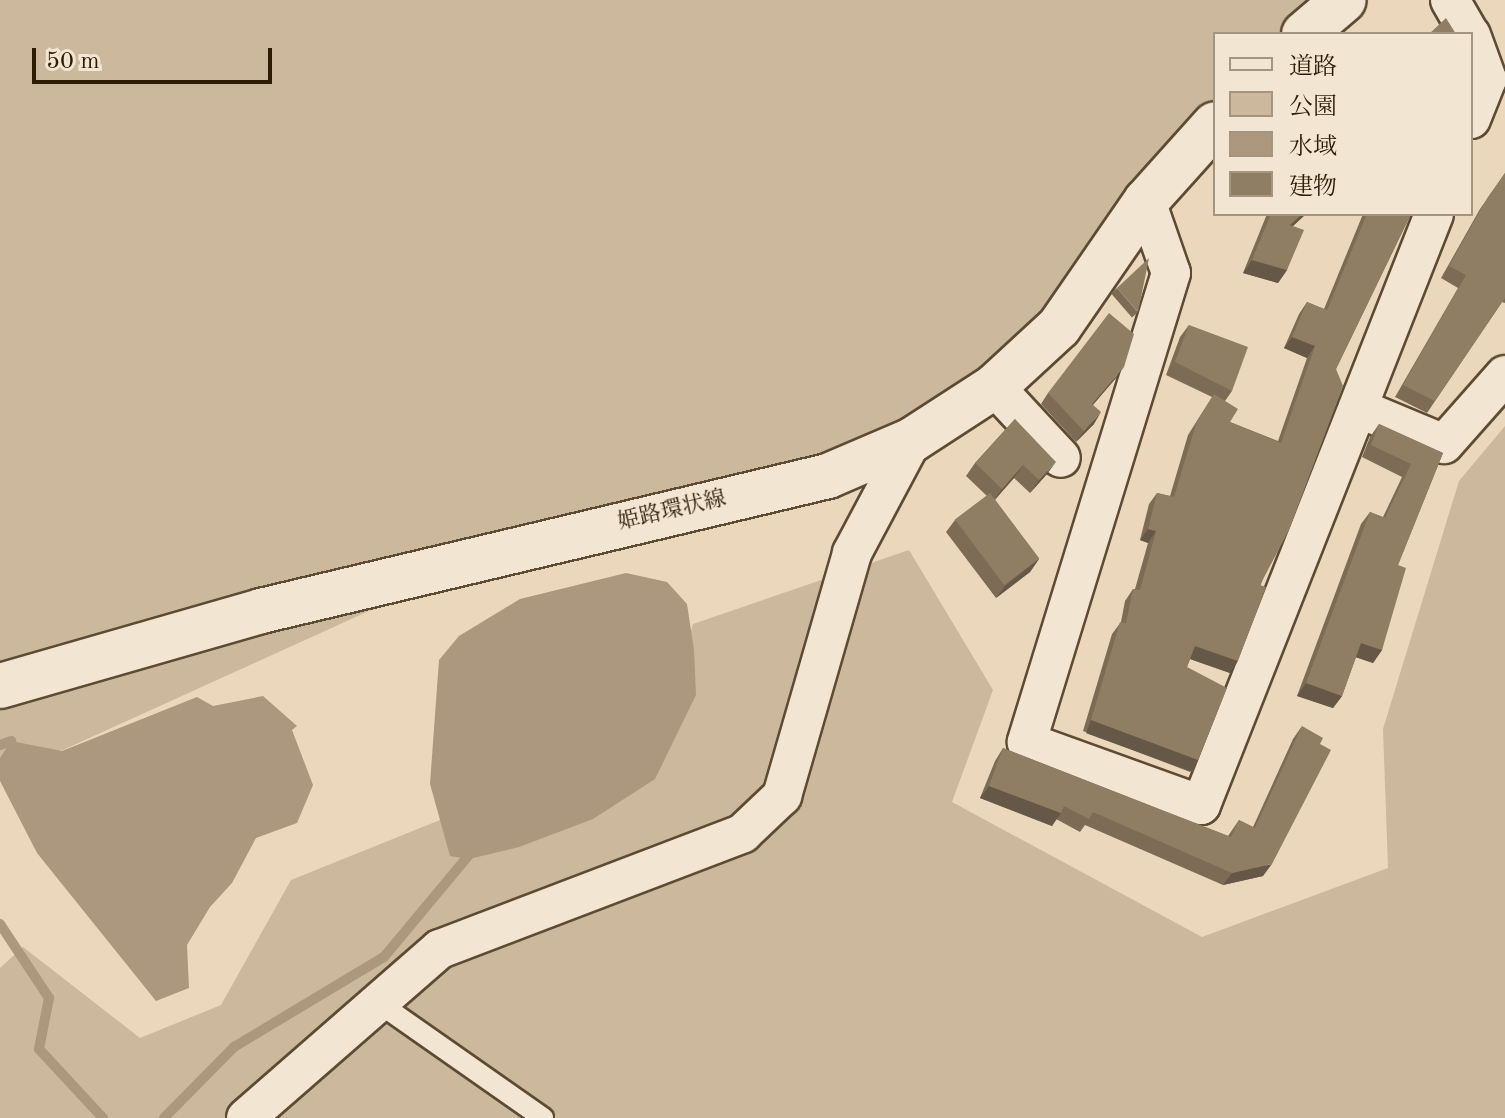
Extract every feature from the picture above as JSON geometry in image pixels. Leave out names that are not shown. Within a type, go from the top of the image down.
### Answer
[{"type":"main road","points":[[1306,32],[1344,0]]},
{"type":"main road","name":"姫路環状線","points":[[0,686],[261,611],[828,476],[912,440],[994,386],[1059,327],[1146,201],[1213,126]]},
{"type":"street","points":[[1450,0],[1470,32]]},
{"type":"street","points":[[1473,114],[1487,79],[1483,53]]},
{"type":"street","points":[[1146,201],[1171,273],[1027,742],[1201,805],[1433,216]]},
{"type":"street","points":[[1358,408],[1444,444],[1505,375]]},
{"type":"street","points":[[994,386],[1061,458]]},
{"type":"street","points":[[246,1118],[376,1001],[440,949],[743,833],[782,796],[852,553],[912,440]]},
{"type":"lane","points":[[376,1001],[543,1118]]},
{"type":"green space","points":[[0,0],[1326,0],[1295,32],[1213,32],[1213,116],[1059,349],[784,493],[503,550],[63,750],[0,767]]},
{"type":"green space","points":[[1505,426],[1505,1118],[0,1118],[0,968],[23,947],[140,1038],[221,1005],[291,880],[440,820],[566,811],[654,756],[693,624],[909,550],[993,690],[952,802],[1202,937],[1388,868],[1383,729],[1459,481]]},
{"type":"water","points":[[626,573],[667,582],[687,604],[694,650],[696,695],[655,779],[593,819],[519,847],[469,859],[450,856],[430,784],[439,660],[459,636],[520,599]]},
{"type":"water","points":[[263,696],[297,726],[292,730],[313,785],[297,823],[256,838],[232,883],[210,907],[187,945],[189,988],[156,1001],[37,853],[0,781],[0,758],[11,741],[62,751],[197,697],[213,706]]},
{"type":"building","points":[[1446,18],[1455,32],[1431,32]]},
{"type":"building","points":[[1505,173],[1505,298],[1435,401],[1403,385],[1466,275],[1449,266]]},
{"type":"building","points":[[1270,216],[1300,216],[1290,225],[1304,230],[1287,270],[1252,260]]},
{"type":"building","points":[[1366,216],[1410,216],[1336,369],[1343,386],[1289,530],[1260,585],[1266,587],[1238,661],[1195,646],[1187,667],[1227,688],[1198,760],[1091,720],[1120,622],[1126,623],[1133,589],[1140,590],[1156,531],[1148,529],[1157,493],[1174,497],[1196,424],[1214,394],[1238,409],[1230,422],[1281,443],[1315,346],[1292,337],[1307,302],[1327,310]]},
{"type":"building","points":[[1149,258],[1138,312],[1117,288]]},
{"type":"building","points":[[1109,313],[1134,334],[1124,367],[1092,404],[1101,412],[1084,431],[1048,393]]},
{"type":"building","points":[[1189,325],[1248,347],[1232,391],[1175,362]]},
{"type":"building","points":[[1015,419],[1056,462],[1039,480],[1023,465],[1002,489],[975,463]]},
{"type":"building","points":[[1379,424],[1443,453],[1398,565],[1406,568],[1382,650],[1361,643],[1342,696],[1306,683],[1370,512],[1385,518],[1411,464],[1371,445]]},
{"type":"building","points":[[990,493],[1039,558],[1004,585],[955,519]]},
{"type":"building","points":[[1302,726],[1323,738],[1320,744],[1331,750],[1272,864],[1232,873],[1093,812],[1089,819],[1064,806],[1061,813],[989,786],[1003,748],[1231,837],[1239,820],[1255,828]]},
{"type":"waterway","points":[[0,745],[11,741]]},
{"type":"waterway","points":[[164,1118],[234,1047],[384,957],[474,849]]},
{"type":"waterway","points":[[0,924],[49,998],[39,1049],[103,1118]]}]
